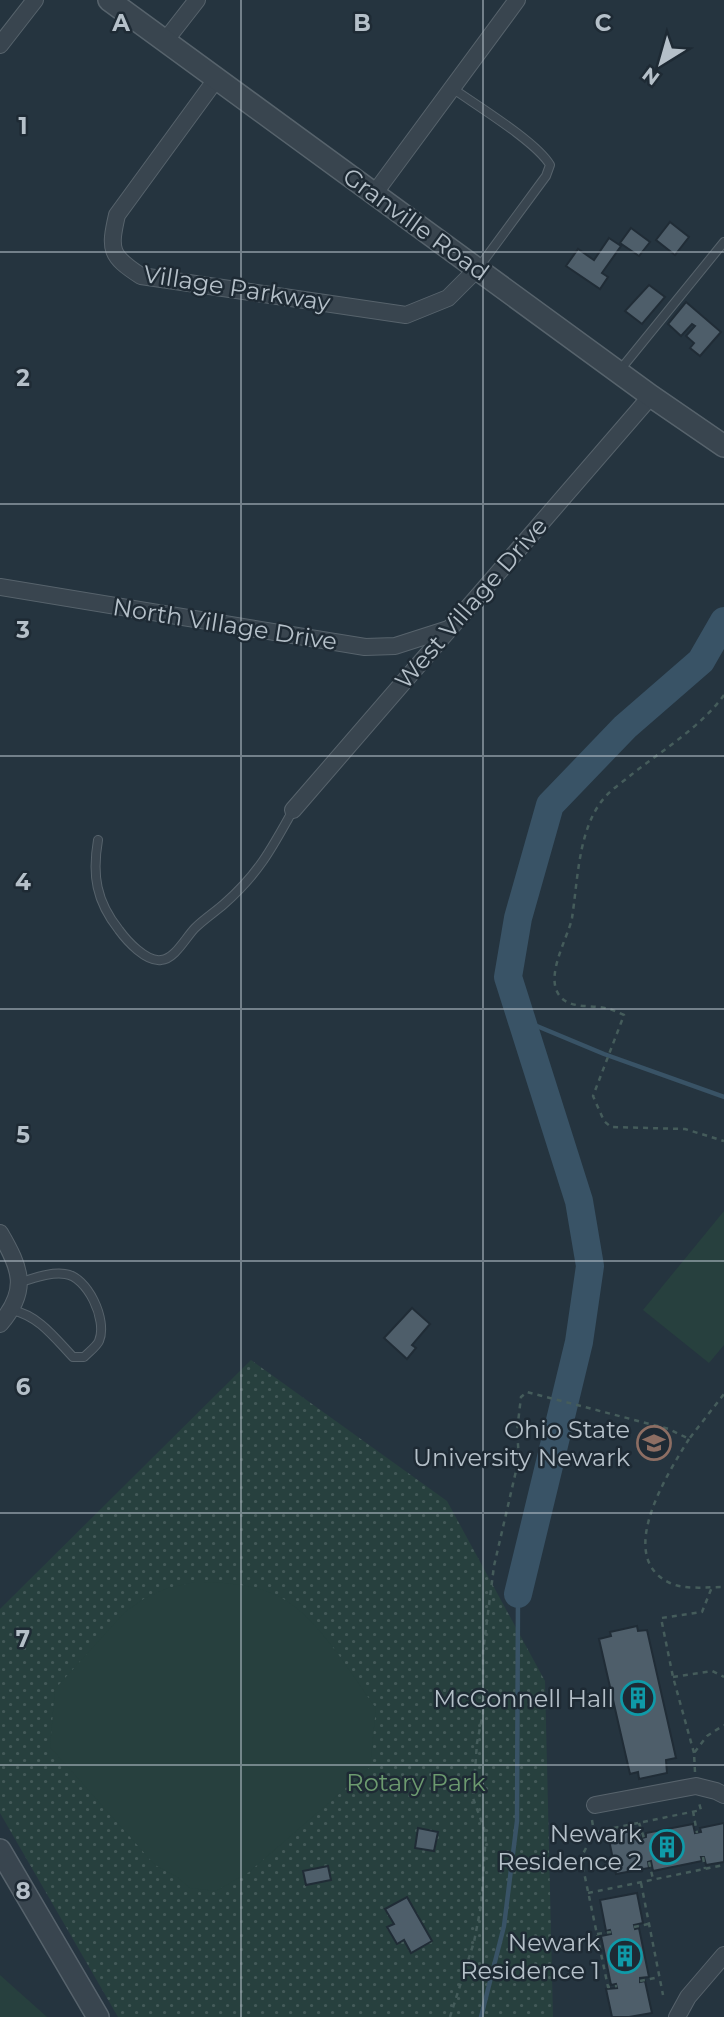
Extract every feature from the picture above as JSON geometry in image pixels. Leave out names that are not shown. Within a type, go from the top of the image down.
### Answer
[{"type":"street","points":[[0,45],[35,0]]},
{"type":"street","name":"Granville Road","points":[[109,0],[651,396],[724,446]]},
{"type":"street","points":[[165,41],[197,0]]},
{"type":"street","points":[[374,194],[517,0]]},
{"type":"street","name":"Village Parkway","points":[[217,78],[117,215],[111,241],[119,262],[141,276],[406,315],[448,298],[477,269]]},
{"type":"street","name":"West Village Drive","points":[[293,810],[651,396]]},
{"type":"street","name":"North Village Drive","points":[[0,587],[365,647],[395,646],[449,629]]},
{"type":"street","points":[[0,1233],[13,1256],[21,1282],[12,1310],[0,1324]]},
{"type":"street","points":[[593,1811],[696,1786],[716,1790],[724,1795]]},
{"type":"street","points":[[2,1857],[97,2017]]},
{"type":"street","points":[[677,2017],[688,1997],[724,1955]]},
{"type":"lane","points":[[452,88],[519,135],[551,164],[546,176],[477,269]]},
{"type":"lane","points":[[618,372],[724,242]]},
{"type":"lane","points":[[98,840],[95,880],[103,902],[125,938],[145,955],[158,961],[168,958],[196,926],[247,882],[272,850],[293,810]]},
{"type":"lane","points":[[12,1310],[26,1313],[44,1326],[73,1357],[84,1357],[99,1341],[101,1322],[86,1284],[67,1273],[44,1275],[21,1282]]},
{"type":"path","points":[[724,695],[693,726],[606,796],[596,811],[584,840],[569,931],[555,965],[559,994],[567,1002],[610,1009],[624,1015],[593,1096],[604,1121],[611,1127],[685,1129],[724,1141]]},
{"type":"path","points":[[450,2017],[474,1942],[481,1906],[486,1834],[473,1798],[477,1743],[483,1713],[483,1652],[494,1566],[519,1458],[518,1410],[521,1397],[527,1392],[669,1429],[688,1439]]},
{"type":"path","points":[[724,1394],[688,1439],[654,1503],[644,1544],[646,1559],[655,1572],[671,1584],[724,1587]]},
{"type":"path","points":[[696,1786],[694,1753],[673,1677],[661,1618],[702,1612],[713,1587]]},
{"type":"path","points":[[673,1677],[712,1671],[724,1677]]},
{"type":"path","points":[[694,1753],[707,1736],[724,1725]]},
{"type":"path","points":[[594,1832],[701,1810]]},
{"type":"path","points":[[593,1811],[594,1832],[581,1858],[608,1987],[617,1986]]},
{"type":"path","points":[[693,1811],[697,1833]]},
{"type":"path","points":[[639,1823],[644,1838]]},
{"type":"path","points":[[703,1857],[705,1869]]},
{"type":"path","points":[[649,1862],[653,1880]]},
{"type":"path","points":[[588,1893],[724,1865]]},
{"type":"path","points":[[640,1882],[663,1995]]},
{"type":"path","points":[[634,1927],[649,1924]]},
{"type":"path","points":[[596,1935],[611,1932]]},
{"type":"path","points":[[640,1981],[659,1977]]},
{"type":"green space","points":[[724,1211],[724,1345],[709,1363],[643,1310]]},
{"type":"green space","name":"Rotary Park","points":[[251,1360],[447,1501],[545,1681],[553,2017],[118,2017],[0,1813],[0,1609]]},
{"type":"green space","points":[[195,1582],[249,1587],[280,1597],[294,1606],[321,1632],[376,1708],[370,1767],[249,1872],[216,1891],[190,1888],[155,1865],[50,1747],[55,1689],[125,1612],[145,1598],[168,1588]]},
{"type":"green space","points":[[0,1975],[47,2017],[0,2017]]},
{"type":"building","points":[[670,222],[689,237],[675,255],[656,240]]},
{"type":"building","points":[[631,228],[650,242],[639,256],[620,243]]},
{"type":"building","points":[[609,238],[621,246],[602,273],[608,277],[600,289],[566,266],[578,249],[594,260]]},
{"type":"building","points":[[649,285],[665,297],[642,324],[625,311]]},
{"type":"building","points":[[686,302],[721,332],[700,356],[690,348],[694,343],[686,336],[695,326],[692,324],[681,336],[668,324]]},
{"type":"building","points":[[412,1308],[430,1324],[412,1345],[416,1348],[407,1359],[384,1338]]},
{"type":"building","name":"McConnell Hall","points":[[637,1626],[638,1631],[647,1630],[676,1758],[666,1760],[667,1773],[639,1779],[638,1772],[630,1774],[599,1639],[611,1636],[610,1632]]},
{"type":"building","name":"Newark Residence 2","points":[[724,1823],[724,1862],[706,1865],[704,1857],[701,1857],[702,1861],[653,1871],[651,1861],[648,1862],[649,1868],[616,1874],[608,1835],[640,1828],[642,1838],[646,1837],[646,1833],[693,1824],[695,1833],[701,1832],[700,1828]]},
{"type":"building","points":[[418,1828],[438,1832],[434,1851],[415,1848]]},
{"type":"building","points":[[328,1866],[331,1880],[306,1885],[303,1871]]},
{"type":"building","name":"Newark Residence 1","points":[[637,1893],[643,1923],[634,1925],[635,1929],[639,1928],[649,1977],[640,1978],[640,1982],[645,1981],[652,2013],[612,2017],[606,1989],[617,1988],[616,1984],[611,1985],[601,1936],[611,1934],[610,1930],[606,1931],[600,1900]]},
{"type":"building","points":[[407,1897],[432,1941],[411,1953],[404,1940],[397,1944],[387,1927],[394,1924],[385,1909]]},
{"type":"waterway","points":[[518,1594],[579,1342],[590,1266],[579,1201],[508,977],[518,918],[550,805],[625,727],[701,661],[724,621]]},
{"type":"waterway","points":[[520,1019],[604,1054],[724,1097]]},
{"type":"waterway","points":[[481,2017],[504,1926],[517,1821],[518,1594]]},
{"type":"place","name":"Ohio State University Newark","points":[[654,1443]]},
{"type":"place","name":"McConnell Hall","points":[[638,1698]]},
{"type":"place","name":"Newark Residence 2","points":[[667,1847]]},
{"type":"place","name":"Newark Residence 1","points":[[625,1956]]}]
